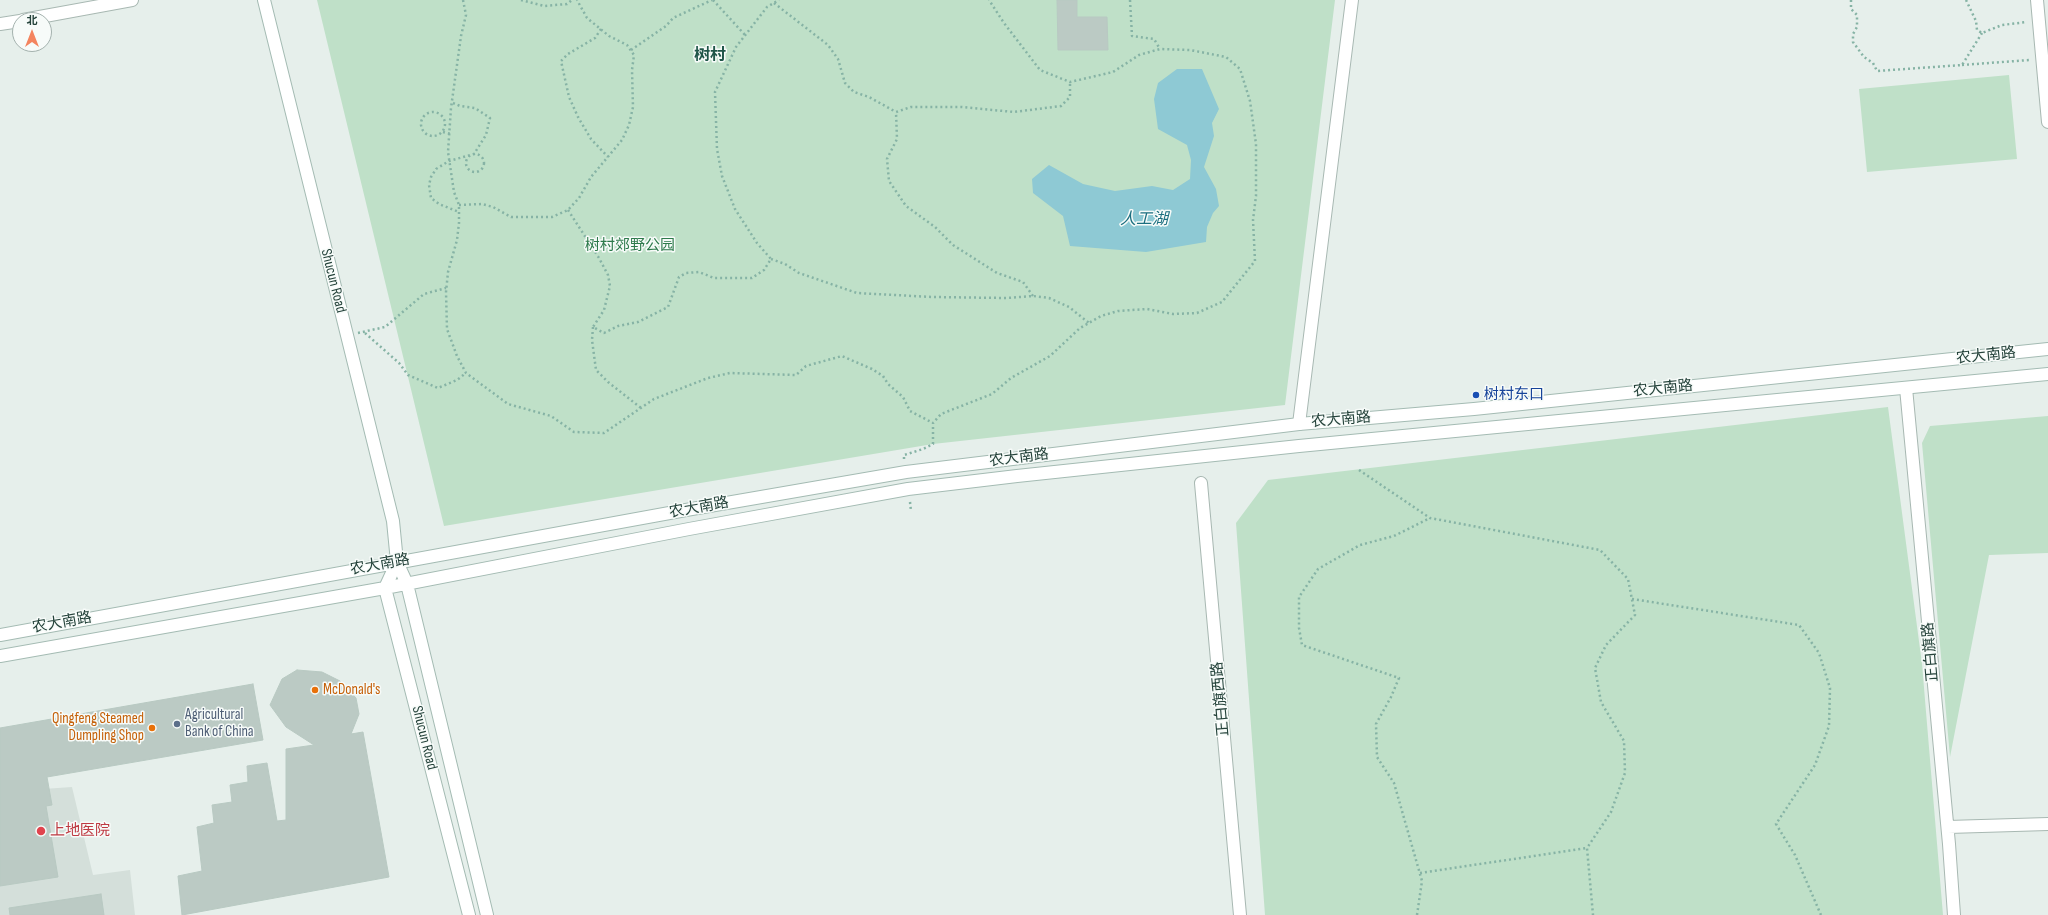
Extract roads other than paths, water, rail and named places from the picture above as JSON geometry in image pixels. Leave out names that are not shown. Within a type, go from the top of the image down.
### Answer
[{"type":"main road","points":[[52,14],[132,0]]},
{"type":"main road","name":"Shucun Road","points":[[264,0],[393,521],[397,562],[407,584],[487,915]]},
{"type":"main road","points":[[1299,424],[1352,0]]},
{"type":"main road","points":[[2036,0],[2048,122]]},
{"type":"main road","points":[[0,24],[12,22]]},
{"type":"main road","name":"农大南路","points":[[0,635],[397,562],[906,472],[1299,424],[1474,409],[2048,350]]},
{"type":"main road","name":"农大南路","points":[[0,656],[407,584],[690,529],[908,489],[1307,445],[2048,374]]},
{"type":"main road","name":"正白旗路","points":[[1906,388],[1948,827],[1954,915]]},
{"type":"main road","name":"正白旗西路","points":[[1201,483],[1240,915]]},
{"type":"main road","points":[[385,588],[397,562]]},
{"type":"main road","name":"Shucun Road","points":[[385,588],[469,915]]},
{"type":"main road","points":[[1948,827],[2048,824]]},
{"type":"water","name":"人工湖","points":[[1177,69],[1202,69],[1219,109],[1212,123],[1214,136],[1204,167],[1216,189],[1219,206],[1213,213],[1207,227],[1206,242],[1146,252],[1070,246],[1063,216],[1033,193],[1032,179],[1049,165],[1083,184],[1115,191],[1152,186],[1173,190],[1190,179],[1191,160],[1187,145],[1158,129],[1154,99],[1158,83]]},
{"type":"place","name":"树村东口","points":[[1476,395]]},
{"type":"place","name":"McDonald's","points":[[315,690]]},
{"type":"place","name":"Agricultural Bank of China","points":[[177,724]]},
{"type":"place","name":"Qingfeng Steamed Dumpling Shop","points":[[152,728]]},
{"type":"place","name":"上地医院","points":[[41,831]]},
{"type":"district","name":"树村","points":[[710,56]]},
{"type":"park label","name":"树村郊野公园","points":[[630,246]]}]
